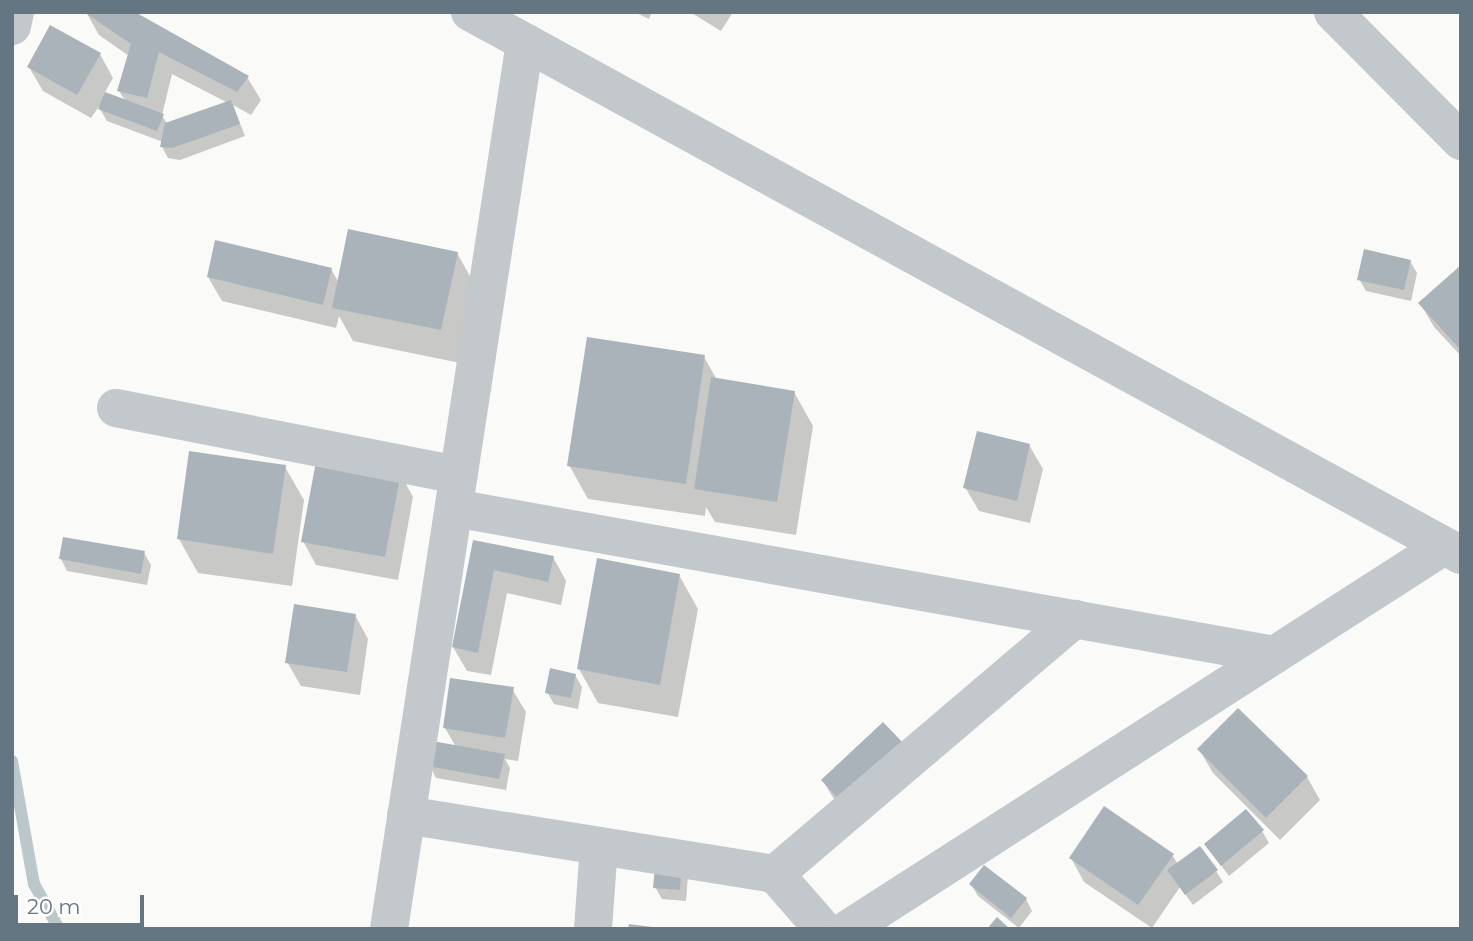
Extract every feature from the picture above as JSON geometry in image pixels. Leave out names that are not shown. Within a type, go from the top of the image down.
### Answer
[{"type":"street","points":[[12,26],[15,12]]},
{"type":"street","points":[[470,12],[1452,550]]},
{"type":"street","points":[[1333,12],[1461,141]]},
{"type":"street","points":[[389,929],[525,43]]},
{"type":"street","points":[[116,408],[457,491],[1075,619],[1274,655]]},
{"type":"street","points":[[848,929],[1274,655],[1452,550]]},
{"type":"street","points":[[775,874],[1075,619]]},
{"type":"street","points":[[406,815],[775,874],[823,929]]},
{"type":"street","points":[[593,929],[599,846]]},
{"type":"building","points":[[84,12],[135,12],[249,76],[237,92],[159,52],[147,98],[117,91],[131,44]]},
{"type":"building","points":[[50,25],[101,53],[77,95],[27,67]]},
{"type":"building","points":[[105,92],[164,114],[157,131],[98,109]]},
{"type":"building","points":[[231,100],[240,124],[172,148],[160,147],[165,123]]},
{"type":"building","points":[[348,229],[458,252],[441,330],[332,308]]},
{"type":"building","points":[[215,240],[332,268],[323,305],[207,277]]},
{"type":"building","points":[[1364,249],[1411,260],[1404,290],[1357,280]]},
{"type":"building","points":[[1461,265],[1461,344],[1458,347],[1418,303]]},
{"type":"building","points":[[587,337],[705,355],[686,484],[567,466]]},
{"type":"building","points":[[711,377],[795,391],[777,502],[694,489]]},
{"type":"building","points":[[977,431],[1030,444],[1017,501],[963,488]]},
{"type":"building","points":[[189,451],[286,465],[273,554],[177,539]]},
{"type":"building","points":[[317,456],[401,472],[385,557],[301,542]]},
{"type":"building","points":[[63,537],[145,551],[141,574],[59,559]]},
{"type":"building","points":[[473,540],[554,556],[548,582],[494,570],[478,653],[452,647]]},
{"type":"building","points":[[597,558],[680,574],[660,685],[577,669]]},
{"type":"building","points":[[294,604],[356,614],[347,672],[285,663]]},
{"type":"building","points":[[550,668],[576,674],[571,698],[545,693]]},
{"type":"building","points":[[450,678],[514,687],[505,738],[443,728]]},
{"type":"building","points":[[1238,708],[1308,776],[1266,818],[1197,749]]},
{"type":"building","points":[[883,722],[906,746],[843,804],[821,780]]},
{"type":"building","points":[[432,741],[505,754],[499,779],[428,766]]},
{"type":"building","points":[[1104,806],[1174,854],[1138,905],[1069,858]]},
{"type":"building","points":[[1246,809],[1264,830],[1221,866],[1204,844]]},
{"type":"building","points":[[1200,846],[1218,870],[1185,895],[1167,870]]},
{"type":"building","points":[[657,847],[683,850],[680,890],[653,888]]},
{"type":"building","points":[[984,865],[1027,898],[1011,918],[969,884]]},
{"type":"building","points":[[997,917],[1010,929],[987,929]]},
{"type":"building","points":[[629,924],[652,927],[652,929],[628,929]]},
{"type":"waterway","points":[[12,761],[34,884],[59,929]]}]
